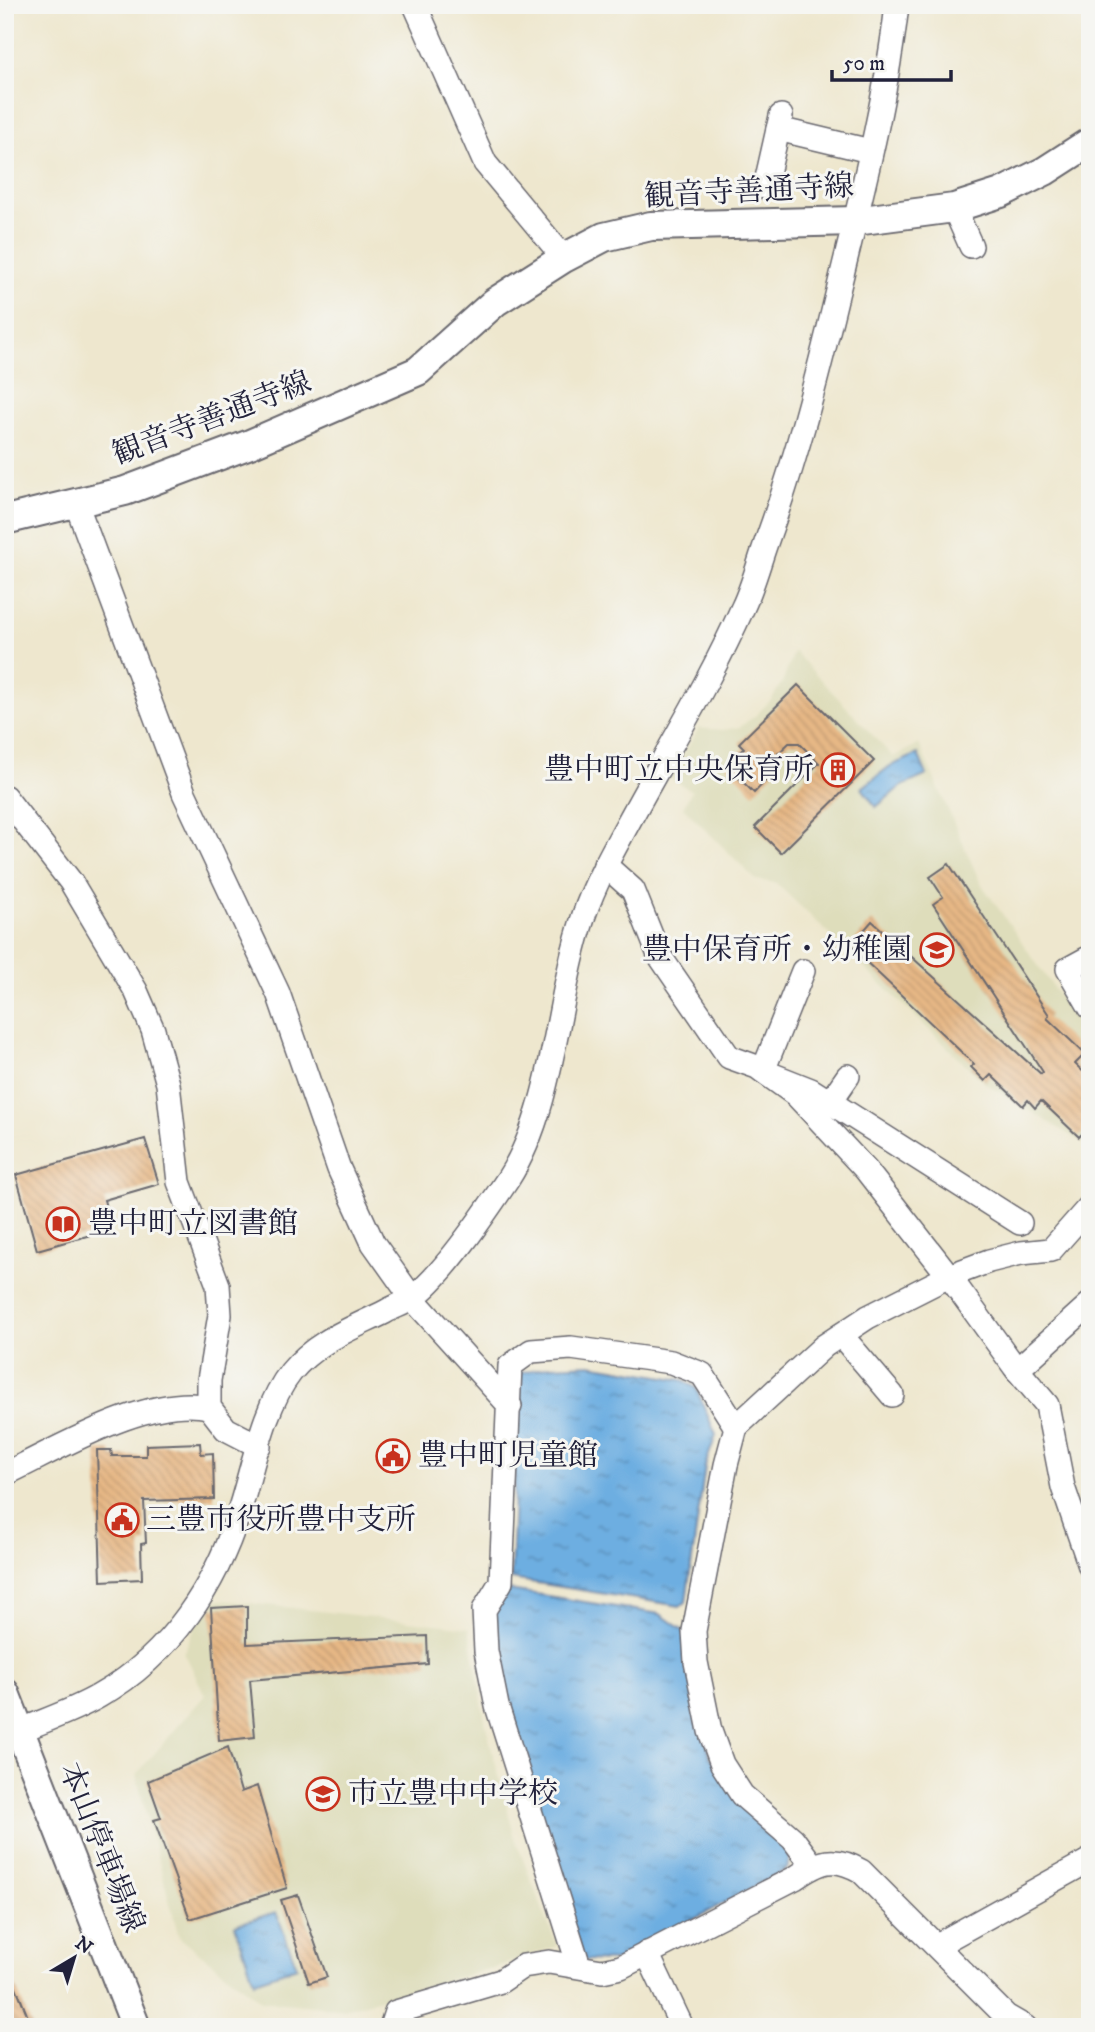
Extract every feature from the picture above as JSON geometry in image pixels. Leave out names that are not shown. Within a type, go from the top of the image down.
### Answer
[{"type":"main road","name":"観音寺善通寺線","points":[[5,520],[125,491],[250,444],[418,371],[495,302],[564,258],[604,237],[651,226],[855,220],[963,228],[1001,193],[1045,171],[1090,142]]},
{"type":"main road","name":"本山停車場線","points":[[5,1693],[12,1734],[136,2027]]},
{"type":"street","points":[[415,5],[485,163],[564,258]]},
{"type":"street","points":[[12,1734],[94,1699],[133,1675],[161,1650],[214,1577],[234,1529],[274,1399],[290,1373],[328,1340],[412,1298],[451,1258],[510,1176],[527,1142],[541,1096],[584,914],[605,865],[708,679],[745,603],[803,432],[855,220],[885,80],[897,5]]},
{"type":"street","points":[[765,187],[779,122],[870,151]]},
{"type":"street","points":[[76,503],[184,793],[278,993],[339,1169],[373,1242],[412,1298],[510,1406]]},
{"type":"street","points":[[5,797],[71,882],[136,991],[153,1030],[168,1084],[179,1182],[218,1285],[220,1315],[209,1380],[209,1408]]},
{"type":"street","points":[[605,865],[633,890],[659,955],[729,1057],[811,1090],[1020,1223]]},
{"type":"street","points":[[1090,957],[1068,969],[1090,1007]]},
{"type":"street","points":[[763,1071],[803,971]]},
{"type":"street","points":[[763,1071],[796,1095],[866,1170],[1046,1405],[1066,1499],[1090,1566]]},
{"type":"street","points":[[830,1102],[848,1076]]},
{"type":"street","points":[[813,1866],[793,1839],[742,1795],[722,1764],[710,1731],[696,1662],[694,1631],[726,1465],[736,1427],[824,1346],[869,1317],[949,1276],[989,1261],[1021,1253],[1051,1250],[1090,1206]]},
{"type":"street","points":[[1017,1370],[1090,1304]]},
{"type":"street","points":[[841,1335],[892,1395]]},
{"type":"street","points":[[579,1966],[497,1706],[485,1651],[484,1610],[501,1582],[510,1366],[531,1351],[571,1348],[671,1362],[702,1374],[736,1427]]},
{"type":"street","points":[[5,1474],[117,1420],[165,1407],[191,1404],[209,1408],[226,1429],[259,1446]]},
{"type":"street","points":[[937,1945],[1090,1860]]},
{"type":"street","points":[[390,2027],[396,2012],[501,1981],[523,1966],[549,1962],[602,1971],[621,1966],[827,1861],[845,1862],[861,1871],[1006,2016],[1025,2027]]},
{"type":"street","points":[[647,1953],[682,2027]]},
{"type":"shaded area","name":"豊中保育所・幼稚園","points":[[794,651],[893,757],[919,744],[980,882],[1090,1040],[1090,1141],[1086,1145],[985,1083],[776,883],[756,880],[683,807],[692,791],[670,778],[699,728],[724,730],[740,727],[756,715],[772,699],[784,679]]},
{"type":"shaded area","name":"市立豊中中学校","points":[[221,1600],[469,1628],[486,1726],[515,1839],[557,1946],[496,1967],[344,2009],[261,2001],[179,1937],[136,1775],[205,1695],[184,1652],[207,1601]]},
{"type":"water","points":[[918,754],[927,775],[900,787],[876,807],[862,788],[890,766]]},
{"type":"water","points":[[590,1364],[682,1380],[696,1388],[716,1435],[705,1466],[686,1602],[680,1606],[511,1579],[518,1373],[551,1366]]},
{"type":"water","points":[[503,1589],[660,1614],[684,1631],[710,1757],[791,1851],[787,1869],[616,1961],[583,1960],[500,1689],[491,1611]]},
{"type":"water","points":[[276,1912],[297,1967],[254,1981],[235,1925]]},
{"type":"building","name":"豊中町立中央保育所","points":[[798,685],[874,761],[781,853],[755,827],[819,763],[799,743],[789,743],[766,765],[773,773],[754,793],[726,765],[744,748],[739,743]]},
{"type":"building","points":[[949,864],[1049,1015],[1047,1018],[1085,1054],[1075,1064],[1090,1078],[1090,1126],[1079,1137],[1041,1101],[1035,1108],[1028,1100],[1023,1106],[991,1075],[985,1081],[971,1067],[974,1064],[860,956],[852,944],[872,921],[1041,1074],[1043,1072],[933,904],[943,897],[930,877]]},
{"type":"building","points":[[145,1139],[159,1184],[104,1200],[112,1229],[37,1250],[16,1175]]},
{"type":"building","name":"三豊市役所豊中支所","points":[[200,1443],[201,1454],[213,1453],[214,1499],[144,1501],[146,1543],[141,1544],[142,1579],[101,1581],[97,1450],[111,1450],[112,1456],[146,1456],[146,1445]]},
{"type":"building","points":[[247,1606],[247,1644],[427,1636],[428,1664],[250,1680],[255,1737],[219,1741],[211,1608]]},
{"type":"building","points":[[228,1747],[241,1792],[257,1786],[287,1888],[190,1919],[154,1820],[161,1818],[148,1781]]},
{"type":"building","points":[[298,1895],[327,1977],[309,1983],[281,1900]]},
{"type":"building","points":[[6,1962],[32,2027],[5,2027]]},
{"type":"place","name":"豊中町立中央保育所","points":[[838,770]]},
{"type":"place","name":"豊中保育所・幼稚園","points":[[937,950]]},
{"type":"place","name":"豊中町立図書館","points":[[63,1224]]},
{"type":"place","name":"豊中町児童館","points":[[393,1456]]},
{"type":"place","name":"三豊市役所豊中支所","points":[[122,1520]]},
{"type":"place","name":"市立豊中中学校","points":[[323,1794]]}]
